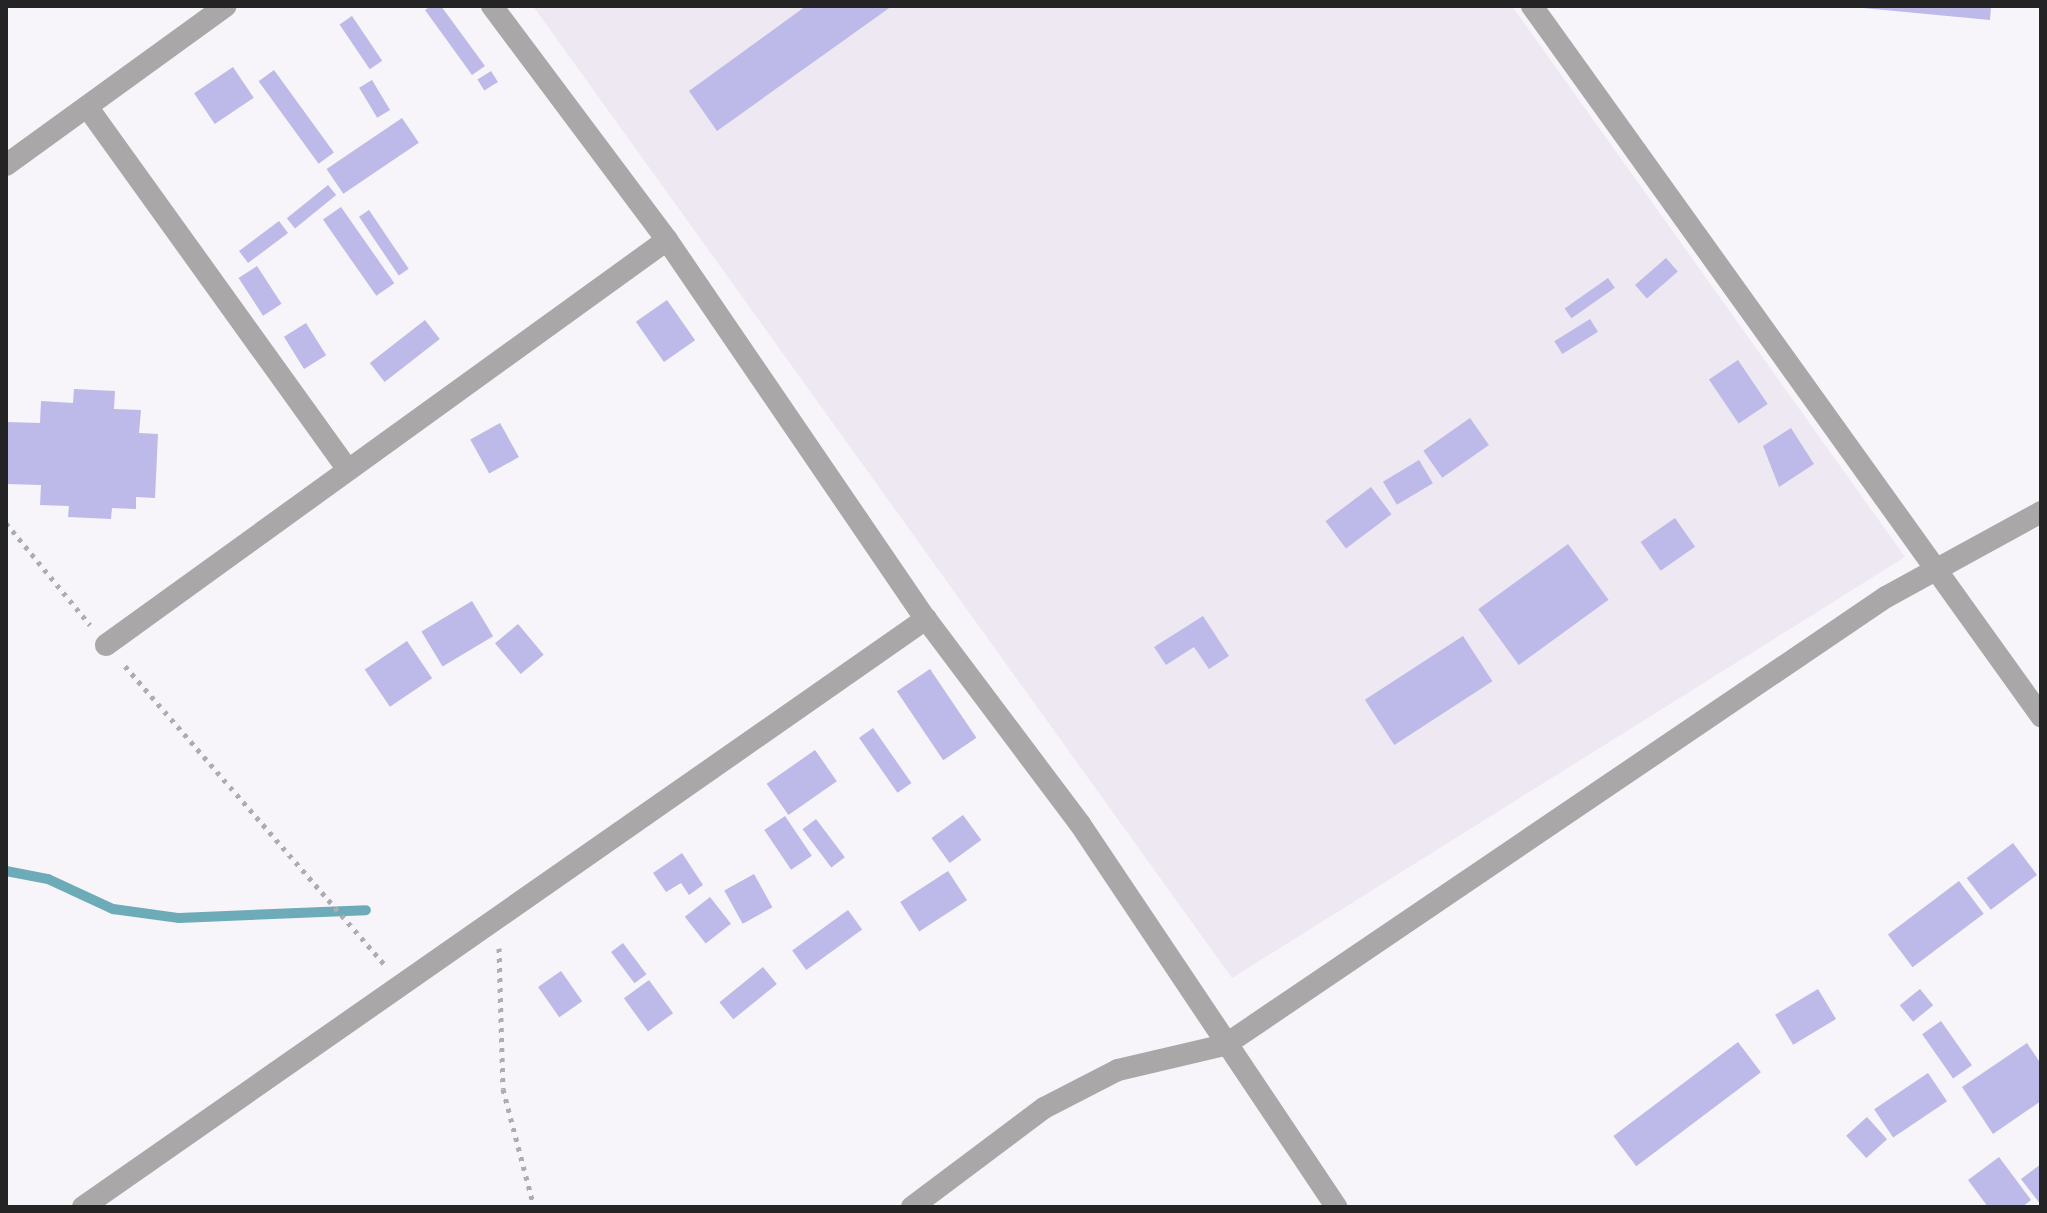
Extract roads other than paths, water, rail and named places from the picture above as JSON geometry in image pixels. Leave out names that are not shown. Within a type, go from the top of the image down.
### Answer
[{"type":"street","points":[[6,165],[226,6]]},
{"type":"street","points":[[492,6],[667,240],[926,619],[1080,824],[1336,1207]]},
{"type":"street","points":[[1532,6],[2041,716]]},
{"type":"street","points":[[88,108],[347,469]]},
{"type":"street","points":[[106,645],[667,240]]},
{"type":"street","points":[[912,1207],[1044,1108],[1118,1070],[1225,1045],[1935,568],[2041,512]]},
{"type":"street","points":[[83,1207],[400,982],[926,619]]},
{"type":"waterway","points":[[6,871],[48,879],[113,909],[179,918],[366,910]]}]
